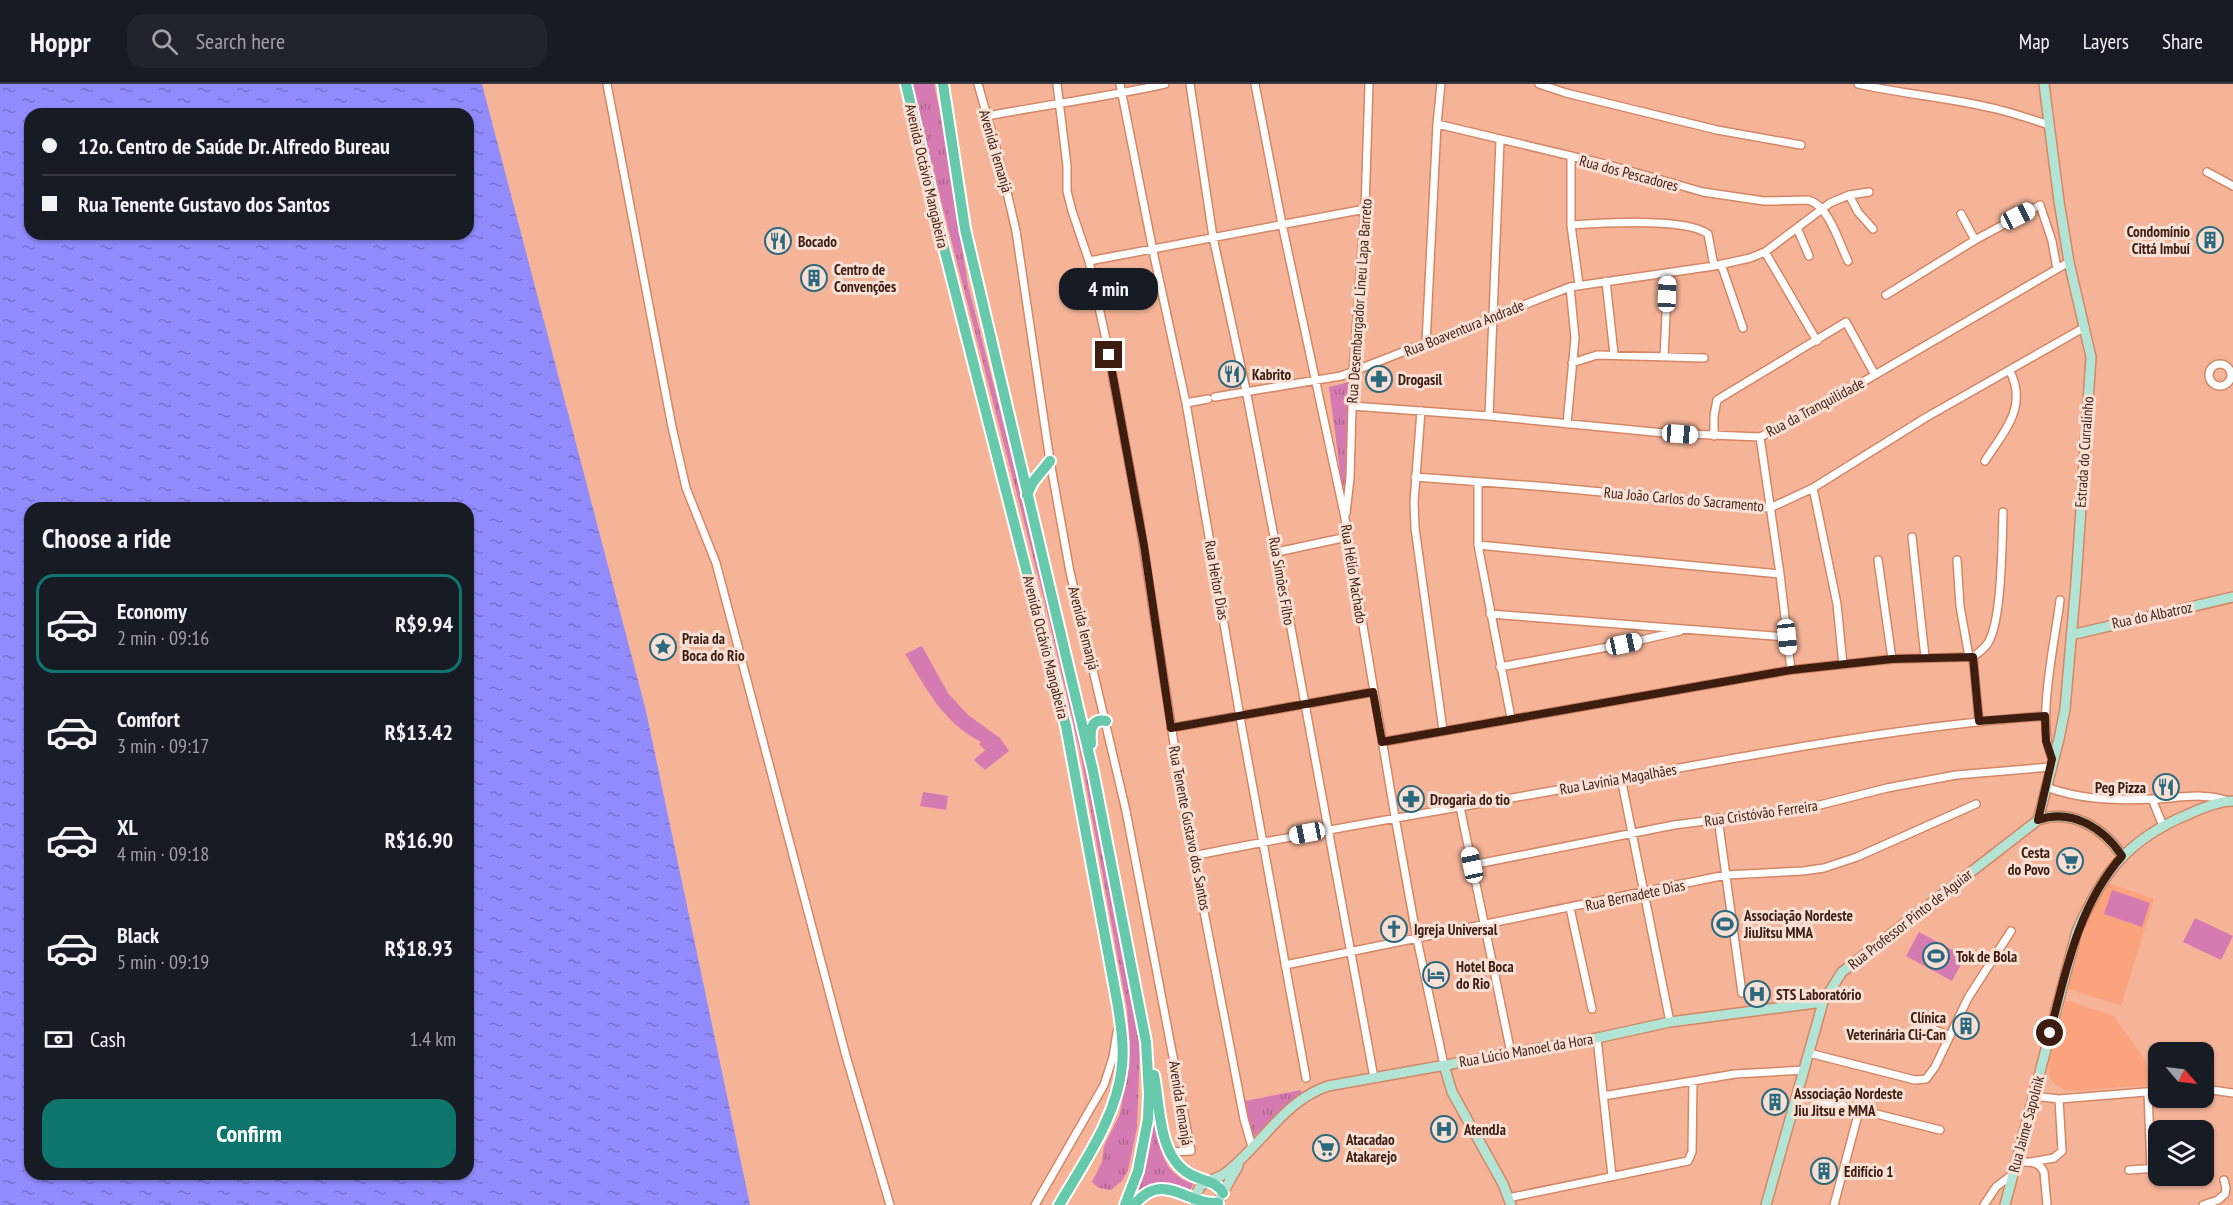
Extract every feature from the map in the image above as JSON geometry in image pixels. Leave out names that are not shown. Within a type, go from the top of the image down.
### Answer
[{"type":"main road","name":"Avenida Octávio Mangabeira","points":[[906,84],[943,243],[1066,726],[1118,1006],[1123,1051],[1116,1094],[1107,1119],[1059,1205]]},
{"type":"main road","name":"Avenida Octávio Mangabeira","points":[[942,84],[965,229],[1093,771],[1146,1042],[1148,1119],[1138,1171],[1125,1205]]},
{"type":"main road","points":[[1027,496],[1033,482],[1050,461]]},
{"type":"main road","points":[[1093,771],[1094,759],[1090,733],[1095,722],[1106,721]]},
{"type":"main road","points":[[1134,1205],[1144,1195],[1160,1188],[1176,1191],[1195,1202],[1207,1203],[1219,1200],[1218,1186],[1186,1173],[1179,1167],[1170,1152],[1165,1139],[1146,1042]]},
{"type":"street","points":[[607,84],[672,428],[686,488],[709,541],[726,596],[843,1044],[890,1205]]},
{"type":"street","name":"Avenida Iemanjá","points":[[978,84],[1017,231],[1050,461],[1077,602],[1106,721],[1141,884],[1191,1152],[1170,1152]]},
{"type":"street","name":"Rua Tenente Gustavo dos Santos","points":[[1057,84],[1067,166],[1067,191],[1071,212],[1089,261],[1138,512],[1193,856],[1244,1119],[1252,1147]]},
{"type":"street","name":"Rua Heitor Dias","points":[[1120,84],[1186,403],[1306,1078]]},
{"type":"street","points":[[987,116],[1058,102],[1121,94],[1165,84]]},
{"type":"street","name":"Rua Simões Filho","points":[[1190,84],[1214,237],[1277,552],[1374,1078]]},
{"type":"street","name":"Rua Hélio Machado","points":[[1255,84],[1282,224],[1345,518],[1417,939],[1444,1065]]},
{"type":"street","name":"Rua Desembargador Lineu Lapa Barreto","points":[[1345,518],[1350,478],[1353,372],[1365,209],[1369,84]]},
{"type":"street","points":[[1426,343],[1441,84]]},
{"type":"street","points":[[1539,84],[1566,93],[1726,132],[1802,145]]},
{"type":"street","points":[[1862,84],[2004,111],[2049,125]]},
{"type":"street","name":"Estrada do Curralinho","points":[[2038,820],[2062,724],[2072,635],[2091,357],[2069,262],[2044,84]]},
{"type":"street","name":"Rua dos Pescadores","points":[[1437,124],[1500,141],[1609,165],[1711,194],[1764,201],[1808,200],[1823,208]]},
{"type":"street","points":[[1489,416],[1500,141]]},
{"type":"street","points":[[1571,157],[1571,225],[1579,285]]},
{"type":"street","points":[[2207,172],[2233,186]]},
{"type":"street","points":[[1817,340],[1765,252],[1823,208],[1849,195],[1869,192]]},
{"type":"street","points":[[1849,195],[1858,212],[1873,230]]},
{"type":"street","points":[[1886,295],[1975,240],[2040,205],[2052,241],[2056,269]]},
{"type":"street","points":[[1823,208],[1848,261]]},
{"type":"street","points":[[1089,261],[1153,251],[1214,237],[1365,209]]},
{"type":"street","points":[[1961,214],[1975,240]]},
{"type":"street","points":[[1571,225],[1625,222],[1696,228],[1708,234],[1743,328]]},
{"type":"street","points":[[1797,228],[1809,256]]},
{"type":"street","name":"Rua Boaventura Andrade","points":[[1186,403],[1246,390],[1316,381],[1353,372],[1570,287],[1718,265],[1765,252]]},
{"type":"street","name":"Rua da Tranquilidade","points":[[1352,406],[1714,436],[1760,437],[1813,411],[2069,262]]},
{"type":"street","points":[[1664,357],[1668,273]]},
{"type":"street","points":[[1606,281],[1614,354]]},
{"type":"street","points":[[1567,423],[1575,322],[1570,287]]},
{"type":"street","points":[[1714,436],[1714,416],[1718,400],[1846,322],[1875,375]]},
{"type":"street","name":"Rua João Carlos do Sacramento","points":[[1415,477],[1770,508],[1813,489],[1915,424],[2085,327]]},
{"type":"street","points":[[1572,363],[1590,356],[1614,354],[1704,358]]},
{"type":"street","points":[[1985,461],[2004,432],[2016,406],[2016,384],[2010,371]]},
{"type":"street","points":[[1421,411],[1414,502],[1417,548],[1443,730]]},
{"type":"street","points":[[1760,437],[1791,670]]},
{"type":"street","points":[[1478,482],[1479,545],[1510,718]]},
{"type":"street","points":[[1813,489],[1833,584],[1843,665]]},
{"type":"street","points":[[1382,742],[1791,670],[1892,659],[1971,657],[1986,646],[1994,627],[1999,590],[2003,512]]},
{"type":"street","points":[[1277,552],[1347,537]]},
{"type":"street","points":[[1912,537],[1925,657]]},
{"type":"street","points":[[1479,545],[1780,574]]},
{"type":"street","points":[[1878,560],[1892,659]]},
{"type":"street","points":[[1957,560],[1960,606],[1971,657],[1979,721]]},
{"type":"street","name":"Rua do Albatroz","points":[[2072,635],[2233,597]]},
{"type":"street","points":[[2051,763],[2046,741],[2045,716],[2060,600]]},
{"type":"street","points":[[1490,614],[1787,637]]},
{"type":"street","points":[[1500,667],[1624,644],[1687,629]]},
{"type":"street","points":[[1171,728],[1373,692]]},
{"type":"street","name":"Rua Lavínia Magalhães","points":[[1193,856],[1328,829],[1786,749],[1979,721],[2045,716]]},
{"type":"street","name":"Rua Cristóvão Ferreira","points":[[1472,865],[1633,832],[1718,818],[1808,808],[1887,788],[1956,775],[2051,763]]},
{"type":"street","points":[[1621,778],[1670,1022]]},
{"type":"street","name":"Rua Jaime Sapolnik","points":[[2046,787],[2078,797],[2152,800],[2209,796],[2230,801]]},
{"type":"street","points":[[2152,800],[2163,826]]},
{"type":"street","name":"Rua Jaime Sapolnik","points":[[2005,1205],[2077,931],[2101,882],[2122,856],[2163,826],[2200,809],[2230,801]]},
{"type":"street","name":"Rua Bernadete Dias","points":[[1285,965],[1726,875],[1803,871],[1839,864],[1931,826],[1976,804]]},
{"type":"street","points":[[1460,807],[1511,1053]]},
{"type":"street","points":[[2038,820],[2060,816],[2081,821],[2102,833],[2122,856]]},
{"type":"street","points":[[1718,818],[1742,993]]},
{"type":"street","name":"Rua Professor Pinto de Aguiar","points":[[1766,1205],[1823,1002],[1835,981],[1851,964],[2038,820]]},
{"type":"street","points":[[1570,908],[1592,1010]]},
{"type":"street","points":[[1809,1053],[1923,1080],[1931,1074],[1968,998],[2011,931]]},
{"type":"street","name":"Rua Lúcio Manoel da Hora","points":[[1244,1156],[1280,1118],[1309,1094],[1328,1086],[1598,1038],[1670,1022],[1823,1002]]},
{"type":"street","points":[[1035,1205],[1107,1078],[1117,1039],[1118,1006]]},
{"type":"street","points":[[1916,1022],[1950,1036]]},
{"type":"street","points":[[1598,1038],[1612,1176]]},
{"type":"street","points":[[1444,1065],[1452,1092],[1510,1201],[1690,1159],[1693,1081]]},
{"type":"street","points":[[1604,1096],[1735,1074],[1804,1070]]},
{"type":"street","points":[[2214,1090],[2233,1093]]},
{"type":"street","points":[[2033,1096],[2059,1099],[2148,1092]]},
{"type":"street","points":[[1797,1094],[1940,1130]]},
{"type":"street","points":[[2016,1162],[2054,1158],[2062,1151],[2059,1099]]},
{"type":"street","points":[[1833,1205],[1859,1111]]},
{"type":"street","points":[[1195,1202],[1198,1191],[1207,1181],[1225,1174],[1244,1156]]},
{"type":"street","points":[[1219,1200],[1244,1156]]},
{"type":"street","points":[[2031,1162],[2039,1165],[2044,1172],[2047,1205]]},
{"type":"street","points":[[2129,1170],[2148,1169]]},
{"type":"street","points":[[1983,1205],[1996,1187],[2013,1174]]},
{"type":"street","points":[[2203,1205],[2218,1200],[2225,1194],[2224,1180]]},
{"type":"shaded area","points":[[2108,883],[2154,899],[2121,1006],[2068,989],[2085,927],[2099,895]]},
{"type":"shaded area","points":[[2066,1000],[2114,1016],[2147,1063],[2148,1085],[2065,1090],[2050,1079],[2048,1067]]},
{"type":"green space","points":[[911,84],[934,84],[968,285],[1050,606],[1084,750],[1134,1006],[1140,1047],[1137,1128],[1128,1170],[1122,1181],[1111,1190],[1099,1188],[1092,1182],[1102,1162],[1104,1146],[1120,1114],[1130,1045],[1127,1008],[1080,752],[1046,607]]},
{"type":"green space","points":[[1349,382],[1346,485],[1342,486],[1329,387]]},
{"type":"green space","points":[[922,646],[948,693],[968,715],[1000,738],[1009,751],[985,770],[974,760],[985,750],[979,744],[981,742],[967,734],[946,715],[928,692],[905,654]]},
{"type":"green space","points":[[923,792],[948,796],[946,810],[920,806]]},
{"type":"green space","points":[[2112,890],[2150,903],[2142,927],[2104,914]]},
{"type":"green space","points":[[2195,918],[2233,936],[2221,960],[2183,942]]},
{"type":"green space","name":"Tok de Bola","points":[[1919,932],[1965,957],[1952,981],[1906,956]]},
{"type":"green space","points":[[1301,1090],[1301,1093],[1252,1138],[1245,1101]]},
{"type":"green space","points":[[1154,1117],[1164,1158],[1174,1173],[1193,1184],[1189,1194],[1176,1187],[1163,1185],[1150,1187],[1136,1194],[1145,1164]]},
{"type":"water","points":[[0,84],[482,84],[646,711],[750,1205],[0,1205]]},
{"type":"place","name":"Condomínio Cittá Imbuí","points":[[2210,240]]},
{"type":"place","name":"Bocado","points":[[778,241]]},
{"type":"place","name":"Centro de Convenções","points":[[814,278]]},
{"type":"place","name":"Kabrito","points":[[1232,374]]},
{"type":"place","name":"Drogasil","points":[[1379,379]]},
{"type":"place","name":"Praia da Boca do Rio","points":[[663,647]]},
{"type":"place","name":"Peg Pizza","points":[[2166,787]]},
{"type":"place","name":"Drogaria do tio","points":[[1411,799]]},
{"type":"place","name":"Cesta do Povo","points":[[2070,861]]},
{"type":"place","name":"Associação Nordeste JiuJitsu MMA","points":[[1725,924]]},
{"type":"place","name":"Igreja Universal","points":[[1394,929]]},
{"type":"place","name":"Tok de Bola","points":[[1936,956]]},
{"type":"place","name":"Hotel Boca do Rio","points":[[1436,975]]},
{"type":"place","name":"STS Laboratório","points":[[1757,994]]},
{"type":"place","name":"Clínica Veterinária Cli-Can","points":[[1966,1026]]},
{"type":"place","name":"Associação Nordeste Jiu Jitsu e MMA","points":[[1775,1102]]},
{"type":"place","name":"AtendJa","points":[[1444,1129]]},
{"type":"place","name":"Atacadao Atakarejo","points":[[1326,1148]]},
{"type":"place","name":"Edifício 1","points":[[1824,1171]]},
{"type":"route","points":[[1109,355],[1144,546],[1171,728],[1373,692],[1382,742],[1791,670],[1892,659],[1973,657],[1979,721],[2045,716],[2046,741],[2052,759],[2038,820],[2060,816],[2081,821],[2102,833],[2122,856],[2091,898],[2077,931],[2050,1033]]}]
